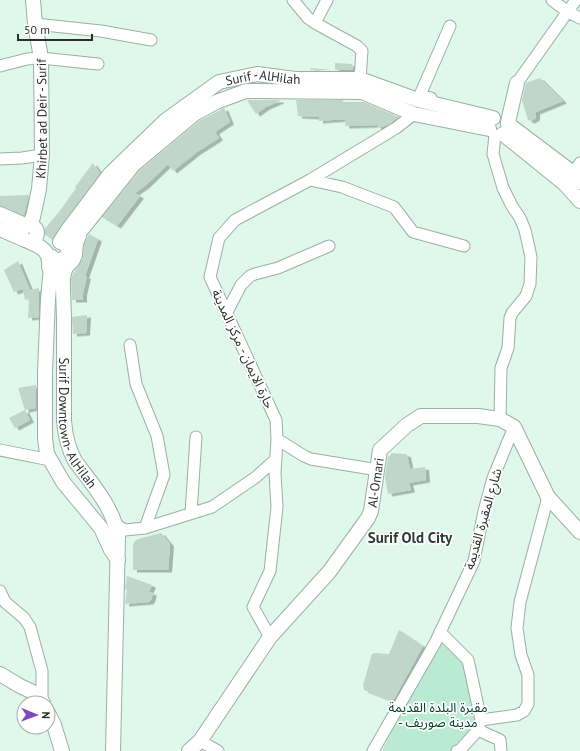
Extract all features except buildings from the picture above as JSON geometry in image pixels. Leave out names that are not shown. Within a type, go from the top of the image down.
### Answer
[{"type":"main road","name":"Khirbet ad Deir - Surif","points":[[32,234],[40,213],[39,189],[42,155],[41,58],[35,24],[33,0]]},
{"type":"main road","name":"Surif - AlHilah","points":[[61,245],[110,174],[165,121],[220,82],[257,74],[295,79],[360,79],[418,100],[436,104],[499,125]]},
{"type":"main road","points":[[517,83],[499,125],[574,176],[580,201]]},
{"type":"main road","name":"Surif - AlHilah","points":[[61,245],[134,164],[194,114],[216,102],[246,90],[362,92],[414,114],[499,125]]},
{"type":"main road","points":[[414,114],[426,104],[436,104]]},
{"type":"main road","points":[[0,214],[32,234],[61,245],[76,243],[73,260],[66,267],[63,278]]},
{"type":"main road","points":[[0,229],[32,234],[52,240],[61,245]]},
{"type":"main road","points":[[32,234],[49,257],[50,263],[46,285],[48,299]]},
{"type":"main road","points":[[48,299],[61,245]]},
{"type":"main road","name":"Surif Downtown- AlHilah","points":[[61,245],[63,278],[64,421],[66,436],[73,457],[107,505],[114,521],[118,536],[113,751]]},
{"type":"main road","name":"Surif Downtown- AlHilah","points":[[48,299],[45,372],[45,431],[47,454],[63,482],[101,528],[111,550],[118,560]]},
{"type":"main road","name":"Al-Omari","points":[[189,751],[200,741],[270,637],[329,572],[368,518],[371,512],[380,450],[407,425],[421,416],[478,416],[500,419],[514,427]]},
{"type":"main road","points":[[514,427],[548,497],[580,532]]},
{"type":"main road","points":[[0,674],[37,695]]},
{"type":"main road","points":[[56,732],[62,751]]},
{"type":"street","points":[[315,23],[327,0]]},
{"type":"street","points":[[552,0],[568,12],[580,18]]},
{"type":"street","points":[[517,83],[576,0]]},
{"type":"street","points":[[296,1],[308,18],[357,46],[362,51],[360,79]]},
{"type":"street","points":[[35,24],[101,31],[151,40]]},
{"type":"street","points":[[436,104],[437,100],[420,95],[450,26]]},
{"type":"street","points":[[0,66],[28,59],[41,58],[98,64]]},
{"type":"street","name":"حارة الايمان - مركز المدينة","points":[[270,637],[253,607],[270,571],[277,507],[275,473],[277,439],[276,420],[210,277],[218,238],[235,220],[310,180],[396,128],[414,114]]},
{"type":"street","points":[[499,125],[493,154],[503,188],[525,230],[531,257],[530,284],[526,296],[512,313],[510,318],[508,348],[501,368],[500,419]]},
{"type":"street","points":[[0,159],[42,155]]},
{"type":"street","points":[[310,180],[342,187],[394,206],[414,232],[464,246]]},
{"type":"street","points":[[227,312],[241,286],[250,276],[278,268],[328,246]]},
{"type":"street","points":[[130,345],[136,384],[157,436],[164,475],[145,528]]},
{"type":"street","name":"شارع المقبرة القديمة","points":[[373,751],[440,632],[474,560],[491,484],[514,427]]},
{"type":"street","points":[[191,513],[196,437]]},
{"type":"street","points":[[277,439],[311,459],[378,470]]},
{"type":"street","points":[[0,450],[50,460]]},
{"type":"street","points":[[114,521],[118,526],[125,530],[145,528],[212,507],[256,477],[276,459]]},
{"type":"street","points":[[457,751],[460,750],[479,725],[516,715],[524,711],[528,704],[528,675],[521,655],[517,628],[520,602],[548,497]]},
{"type":"street","points":[[0,591],[5,602],[24,618],[30,627],[42,671],[43,695]]},
{"type":"street","points":[[440,632],[468,660],[479,725],[500,740],[501,751]]},
{"type":"street","points":[[200,741],[218,751]]},
{"type":"green space","name":"مقبرة البلدة القديمة - مدينة صوريف","points":[[437,633],[465,661],[477,724],[458,748],[450,751],[382,751]]},
{"type":"district","name":"Surif Old City","points":[[410,537]]}]
